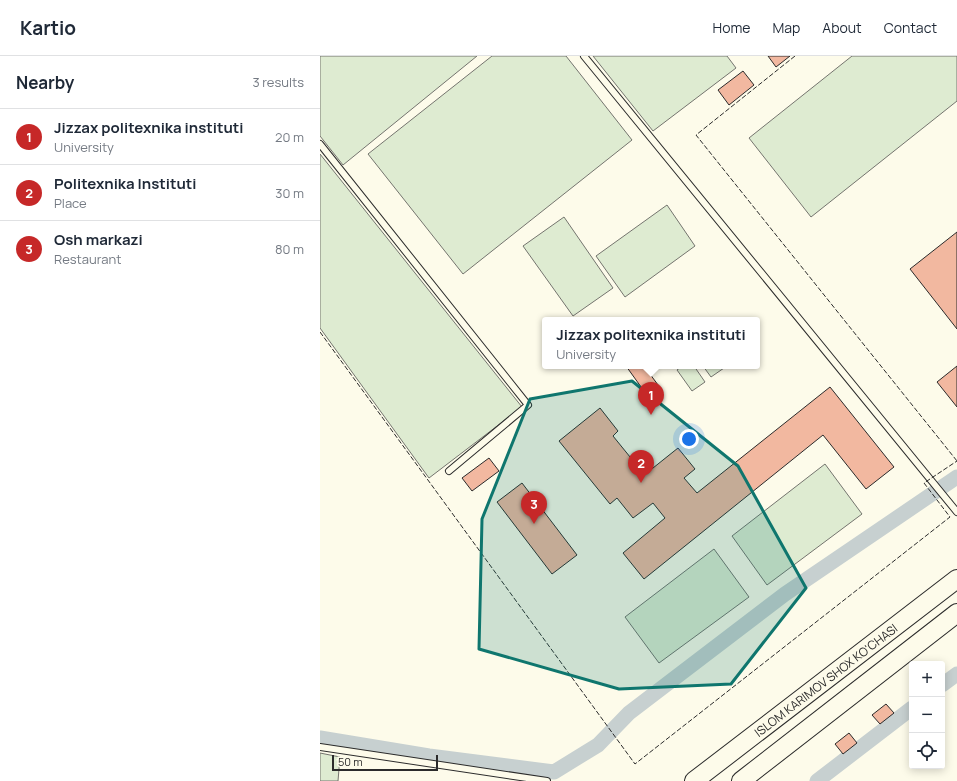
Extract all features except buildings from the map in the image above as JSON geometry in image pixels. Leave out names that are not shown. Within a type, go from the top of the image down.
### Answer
[{"type":"main road","name":"ISLOM KARIMOV SHOX KO'CHASI","points":[[694,781],[957,579]]},
{"type":"main road","points":[[741,781],[957,613]]},
{"type":"lane","points":[[584,56],[957,512]]},
{"type":"lane","points":[[320,144],[528,405],[449,471]]},
{"type":"lane","points":[[320,747],[547,781]]},
{"type":"highlighted area","points":[[632,381],[738,466],[806,588],[731,684],[619,689],[479,649],[482,519],[530,399]]},
{"type":"green space","points":[[320,56],[477,56],[343,165],[320,136]]},
{"type":"green space","points":[[492,56],[566,56],[632,140],[463,274],[368,154]]},
{"type":"green space","points":[[593,56],[727,56],[736,68],[653,131]]},
{"type":"green space","points":[[852,56],[957,56],[957,101],[811,217],[749,138]]},
{"type":"green space","points":[[320,154],[522,407],[429,478],[320,328]]},
{"type":"green space","points":[[667,205],[695,246],[625,297],[596,256]]},
{"type":"green space","points":[[564,217],[613,288],[573,316],[523,246]]},
{"type":"green space","points":[[696,369],[705,382],[692,391],[677,370]]},
{"type":"green space","points":[[705,369],[723,369],[711,377]]},
{"type":"green space","points":[[825,464],[862,514],[767,585],[732,536]]},
{"type":"green space","points":[[714,549],[749,597],[659,663],[625,617]]},
{"type":"green space","points":[[320,753],[340,757],[338,781],[320,781]]},
{"type":"waterway","points":[[320,738],[429,756],[554,772],[598,745],[629,713],[785,594],[957,477]]},
{"type":"waterway","points":[[945,683],[957,674]]},
{"type":"waterway","points":[[817,781],[909,710]]},
{"type":"fence","points":[[795,56],[696,135],[957,461]]},
{"type":"fence","points":[[320,332],[635,764],[950,517],[924,483],[957,461]]},
{"type":"place","name":"Jizzax politexnika instituti","points":[[651,415]]},
{"type":"place","name":"Politexnika Instituti","points":[[641,483]]},
{"type":"place","name":"Osh markazi","points":[[534,524]]}]
